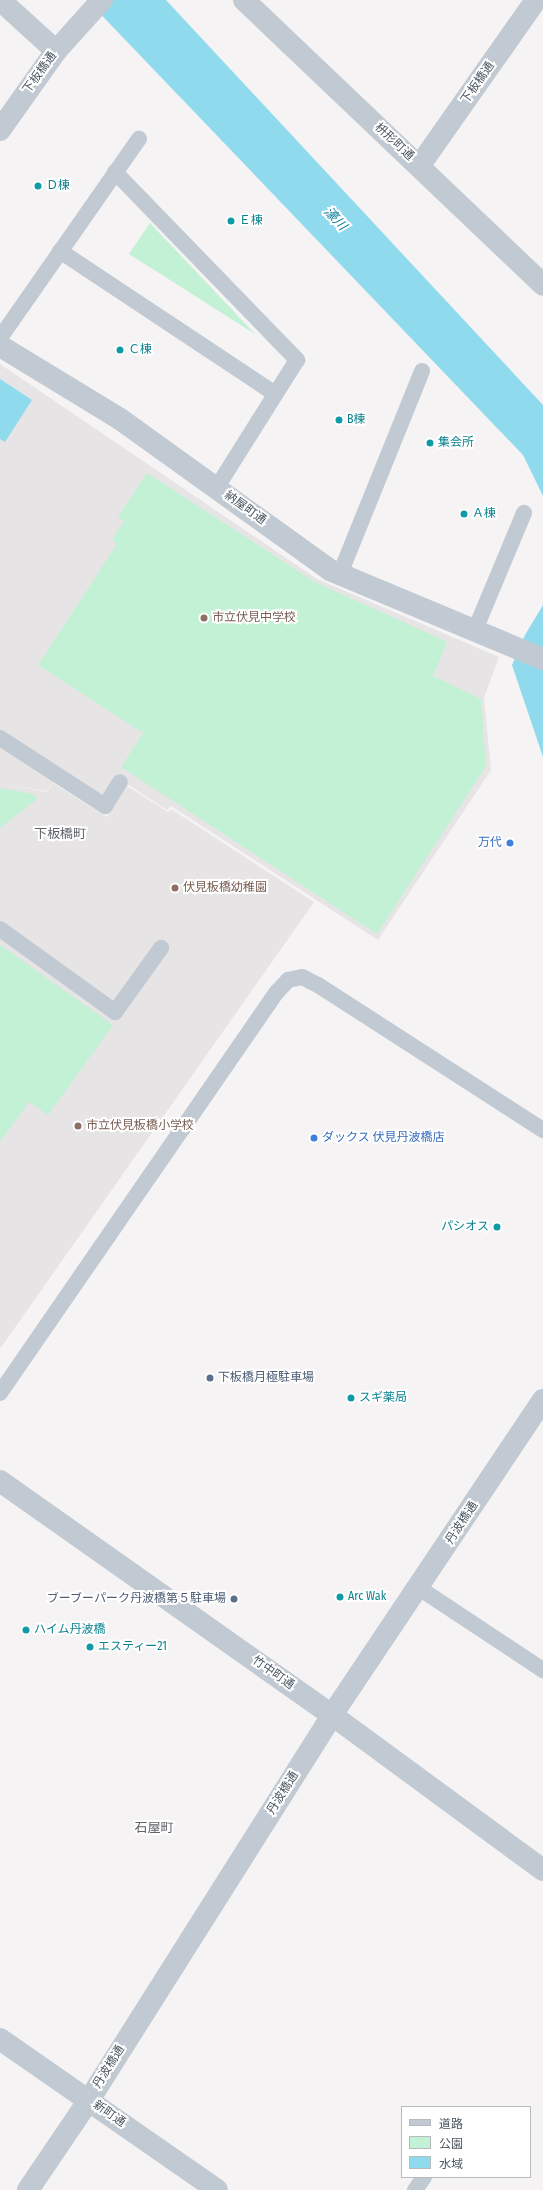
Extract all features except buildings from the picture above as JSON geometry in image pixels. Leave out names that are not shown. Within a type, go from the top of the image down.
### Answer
[{"type":"street","points":[[0,0],[56,51]]},
{"type":"street","name":"下板橋通","points":[[0,130],[56,51],[102,0]]},
{"type":"street","name":"枡形町通","points":[[244,0],[420,166],[543,285]]},
{"type":"street","name":"下板橋通","points":[[420,166],[536,0]]},
{"type":"street","name":"納屋町通","points":[[0,346],[120,419],[217,487],[330,570],[543,659]]},
{"type":"street","name":"丹波橋通","points":[[28,2190],[89,2100],[332,1715],[419,1588],[543,1400]]},
{"type":"street","name":"竹中町通","points":[[0,1481],[332,1715],[543,1870]]},
{"type":"street","name":"新町通","points":[[0,2039],[217,2190]]},
{"type":"lane","points":[[0,338],[139,138]]},
{"type":"lane","points":[[115,172],[297,360],[217,487]]},
{"type":"lane","points":[[60,251],[275,394]]},
{"type":"lane","points":[[340,574],[422,371]]},
{"type":"lane","points":[[475,630],[524,513]]},
{"type":"lane","points":[[0,738],[105,806],[120,782]]},
{"type":"lane","points":[[0,929],[114,1012],[161,948]]},
{"type":"lane","points":[[0,1393],[271,1000],[288,980],[302,977],[318,984],[543,1130]]},
{"type":"lane","points":[[419,1588],[543,1670]]},
{"type":"lane","points":[[415,2190],[423,2178]]},
{"type":"shaded area","name":"市立伏見中学校","points":[[0,364],[317,579],[499,657],[484,698],[491,770],[378,940],[171,806],[167,810],[127,784],[107,815],[53,782],[47,791],[10,785],[47,792],[53,783],[107,817],[127,786],[168,812],[171,809],[314,902],[0,1349]]},
{"type":"green space","points":[[150,223],[255,334],[129,254]]},
{"type":"green space","name":"市立伏見中学校","points":[[147,473],[315,582],[447,642],[433,676],[481,699],[486,766],[377,934],[121,767],[143,733],[38,665],[117,544],[112,540],[124,521],[118,517]]},
{"type":"green space","points":[[0,788],[33,794],[37,799],[0,828]]},
{"type":"green space","points":[[0,945],[113,1025],[48,1115],[29,1102],[0,1142]]},
{"type":"water","name":"濠川","points":[[87,0],[166,0],[543,405],[543,496],[523,455]]},
{"type":"water","points":[[0,379],[32,400],[5,442],[0,439]]},
{"type":"water","points":[[543,605],[543,757],[512,665],[525,635]]},
{"type":"place","name":"Ｄ棟","points":[[38,186]]},
{"type":"place","name":"Ｅ棟","points":[[231,221]]},
{"type":"place","name":"Ｃ棟","points":[[120,350]]},
{"type":"place","name":"B棟","points":[[339,420]]},
{"type":"place","name":"集会所","points":[[430,443]]},
{"type":"place","name":"Ａ棟","points":[[464,514]]},
{"type":"place","name":"市立伏見中学校","points":[[204,618]]},
{"type":"place","name":"万代","points":[[510,843]]},
{"type":"place","name":"伏見板橋幼稚園","points":[[175,888]]},
{"type":"place","name":"市立伏見板橋小学校","points":[[78,1126]]},
{"type":"place","name":"ダックス 伏見丹波橋店","points":[[314,1138]]},
{"type":"place","name":"パシオス","points":[[497,1227]]},
{"type":"place","name":"下板橋月極駐車場","points":[[210,1378]]},
{"type":"place","name":"スギ薬局","points":[[351,1398]]},
{"type":"place","name":"Arc Wak","points":[[340,1597]]},
{"type":"place","name":"ブーブーパーク丹波橋第５駐車場","points":[[234,1599]]},
{"type":"place","name":"ハイム丹波橋","points":[[26,1630]]},
{"type":"place","name":"エスティー21","points":[[90,1647]]},
{"type":"district","name":"下板橋町","points":[[60,834]]},
{"type":"district","name":"石屋町","points":[[154,1828]]}]
